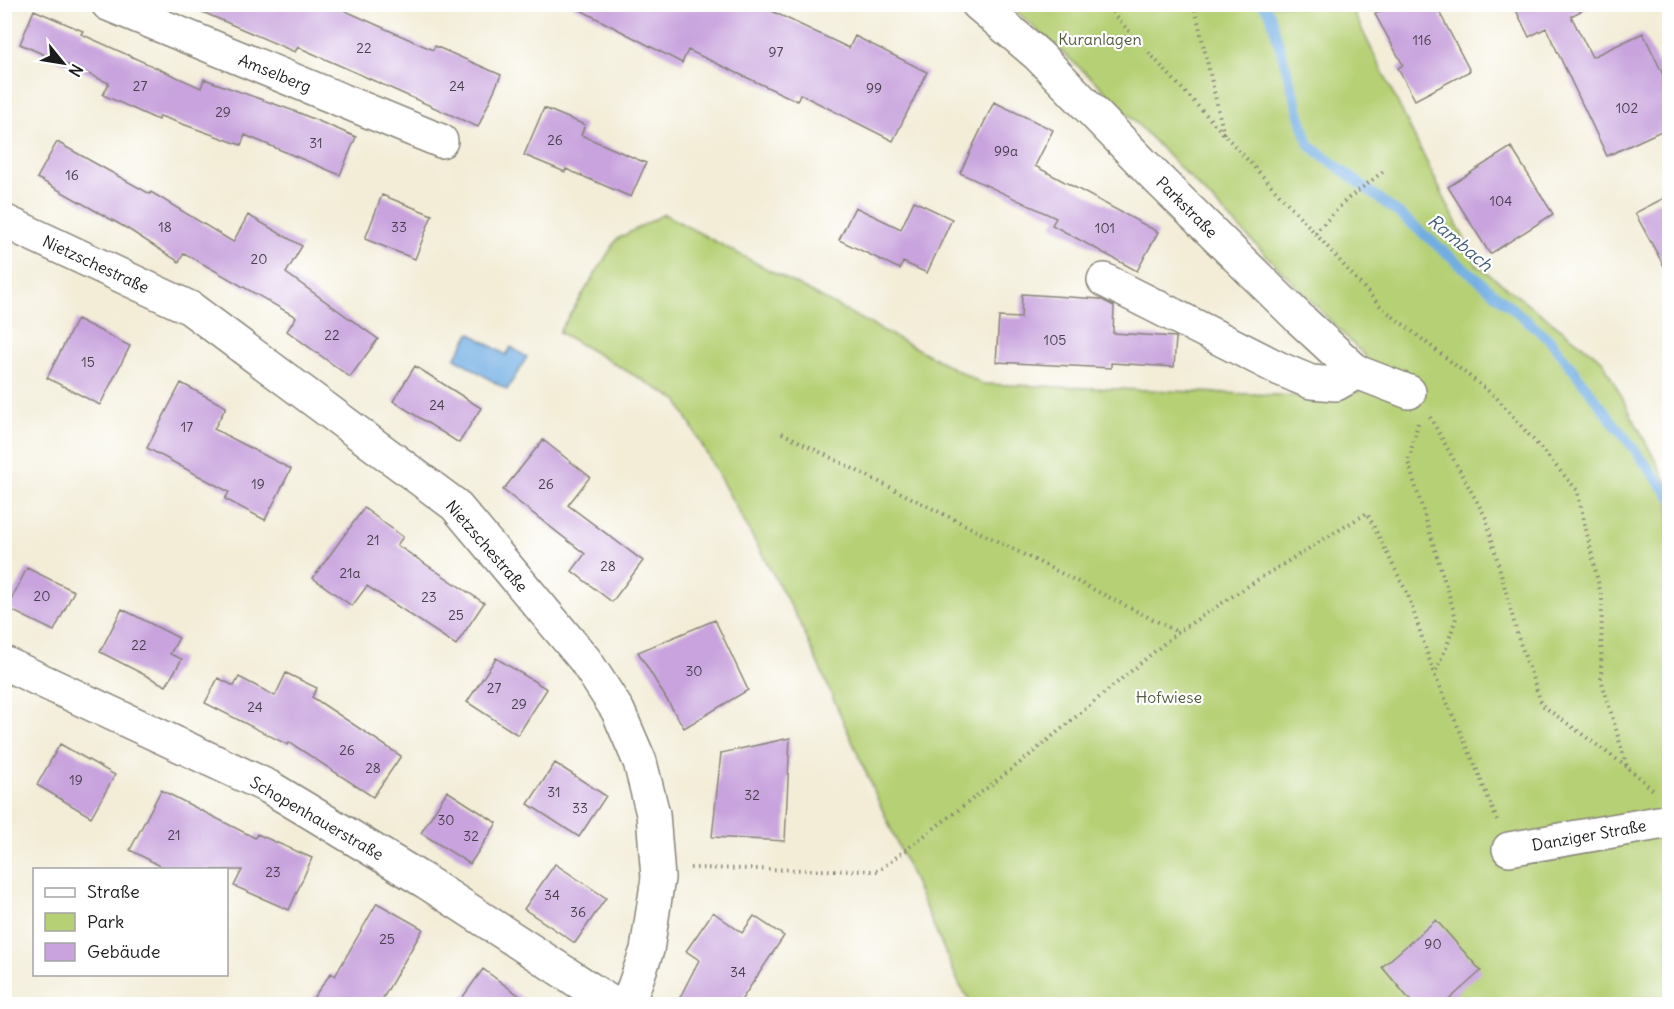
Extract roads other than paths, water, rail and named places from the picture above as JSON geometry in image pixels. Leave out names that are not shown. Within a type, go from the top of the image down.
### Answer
[{"type":"street","name":"Amselberg","points":[[108,4],[441,141]]},
{"type":"street","name":"Parkstraße","points":[[978,4],[1038,55],[1165,186],[1358,372],[1416,398]]},
{"type":"street","name":"Nietzschestraße","points":[[4,221],[190,308],[455,505],[585,660],[618,711],[640,762],[653,814],[658,878],[647,950],[628,1005]]},
{"type":"street","points":[[1104,280],[1280,369],[1311,382],[1336,384],[1358,372]]},
{"type":"street","name":"Schopenhauerstraße","points":[[4,663],[269,787],[426,882],[613,1005]]},
{"type":"street","name":"Danziger Straße","points":[[1509,849],[1665,809]]},
{"type":"water","points":[[470,333],[506,355],[511,347],[527,357],[507,390],[455,358]]},
{"type":"waterway","name":"Rambach","points":[[1262,4],[1270,14],[1309,145],[1402,216],[1550,340],[1670,496]]},
{"type":"park label","name":"Kuranlagen","points":[[1100,39]]},
{"type":"park label","name":"Hofwiese","points":[[1169,697]]}]
